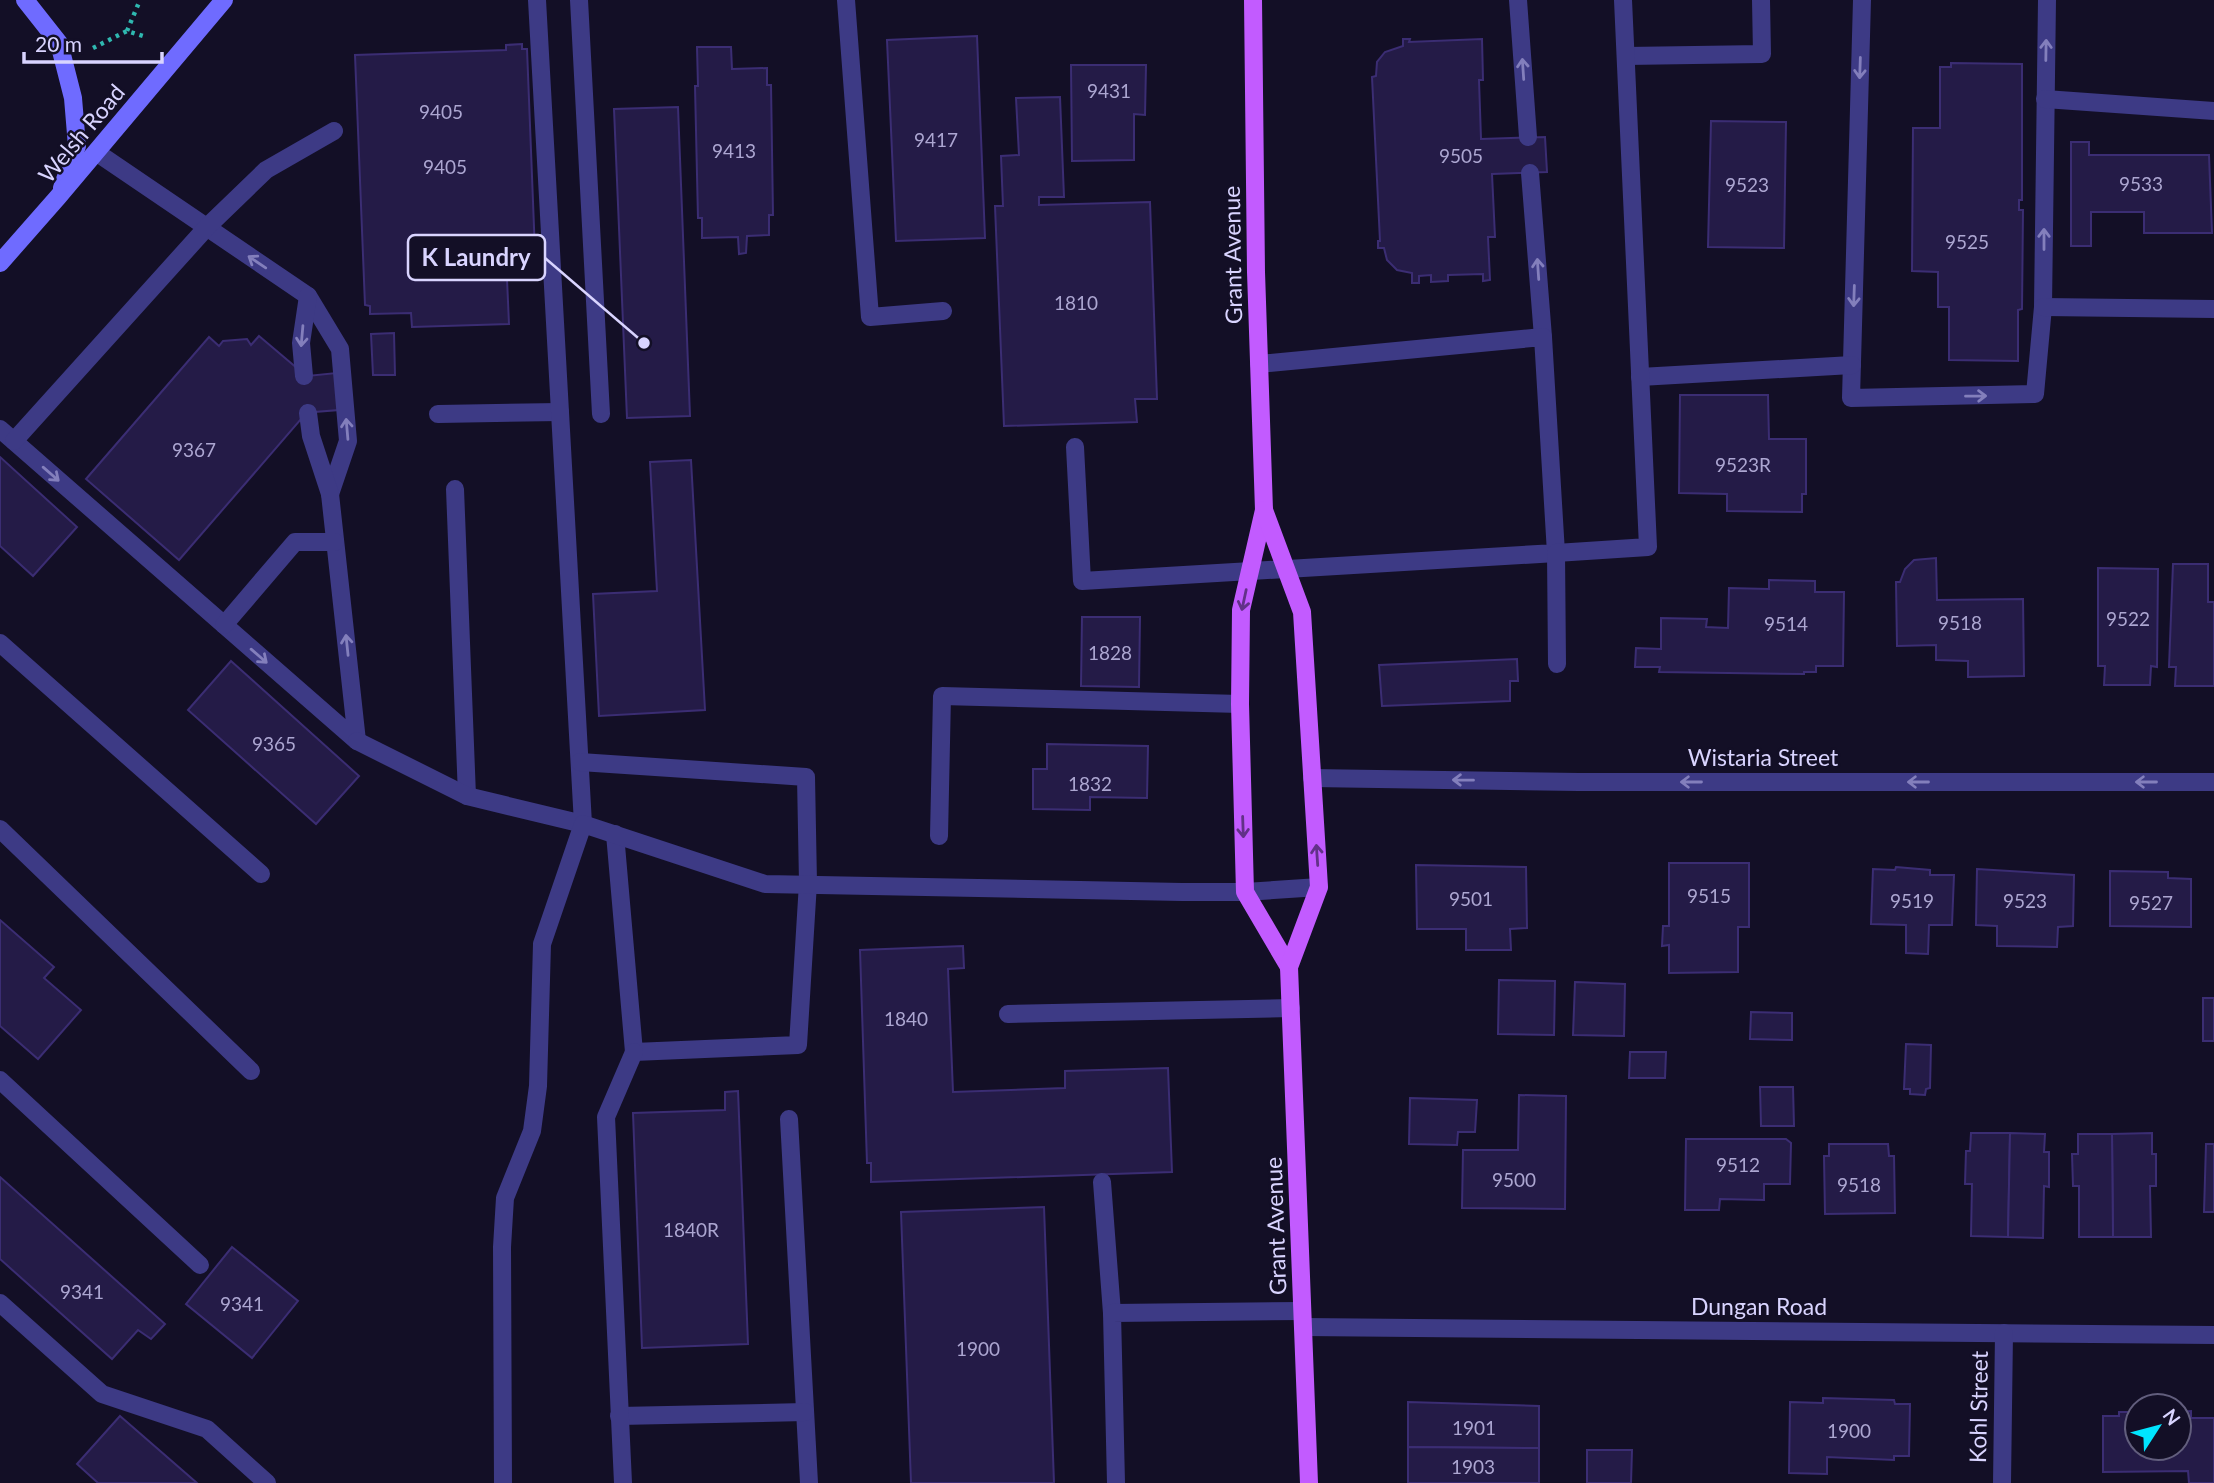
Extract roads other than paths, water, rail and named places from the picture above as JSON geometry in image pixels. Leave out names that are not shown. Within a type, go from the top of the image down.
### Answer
[{"type":"main road","points":[[25,0],[59,43],[73,98],[77,146],[58,198]]},
{"type":"main road","name":"Welsh Road","points":[[0,263],[224,0]]},
{"type":"main road","name":"Grant Avenue","points":[[1253,0],[1264,510],[1241,610],[1240,704],[1245,892],[1289,967]]},
{"type":"main road","name":"Grant Avenue","points":[[1264,510],[1302,612],[1319,887],[1289,967],[1309,1483]]},
{"type":"street","points":[[503,1483],[502,1247],[505,1198],[532,1130],[538,1086],[542,944],[583,824],[537,0]]},
{"type":"street","points":[[579,0],[601,414]]},
{"type":"street","points":[[846,0],[870,317],[943,312]]},
{"type":"street","points":[[1518,0],[1528,137]]},
{"type":"street","points":[[1075,447],[1082,580],[1647,547],[1623,0]]},
{"type":"street","points":[[1626,56],[1762,54],[1761,0]]},
{"type":"street","points":[[1862,0],[1851,398],[2035,394],[2043,307],[2047,0]]},
{"type":"street","points":[[2045,99],[2214,111]]},
{"type":"street","points":[[334,131],[266,170],[207,227],[7,435],[357,741],[467,796],[583,824],[765,884],[1182,892],[1245,892],[1319,887]]},
{"type":"street","points":[[96,152],[307,296],[340,349],[348,441],[330,494]]},
{"type":"street","points":[[1531,173],[1556,553],[1557,664]]},
{"type":"street","points":[[304,376],[301,343],[307,296]]},
{"type":"street","points":[[2043,307],[2214,309]]},
{"type":"street","points":[[1259,364],[1543,337]]},
{"type":"street","points":[[1640,377],[1852,365]]},
{"type":"street","points":[[438,414],[560,412]]},
{"type":"street","points":[[308,413],[311,436],[330,494],[357,741]]},
{"type":"street","points":[[455,489],[467,796]]},
{"type":"street","points":[[224,625],[295,542],[335,542]]},
{"type":"street","points":[[0,643],[261,874]]},
{"type":"street","points":[[940,836],[942,696],[1240,704]]},
{"type":"street","points":[[580,762],[806,777],[808,883],[798,1045],[634,1052]]},
{"type":"street","name":"Wistaria Street","points":[[1312,778],[1578,782],[2214,782]]},
{"type":"street","points":[[0,829],[251,1071]]},
{"type":"street","points":[[615,834],[634,1052],[606,1116],[622,1483]]},
{"type":"street","points":[[1008,1014],[1292,1008]]},
{"type":"street","points":[[0,1080],[200,1265]]},
{"type":"street","points":[[789,1119],[809,1483]]},
{"type":"street","points":[[1102,1182],[1112,1312],[1116,1483]]},
{"type":"street","points":[[0,1303],[102,1394],[207,1429],[267,1483]]},
{"type":"street","name":"Dungan Road","points":[[1112,1312],[1303,1319],[2214,1335]]},
{"type":"street","name":"Kohl Street","points":[[2002,1483],[2004,1333]]},
{"type":"street","points":[[619,1416],[806,1412]]},
{"type":"place","name":"K Laundry","points":[[644,343]]}]
